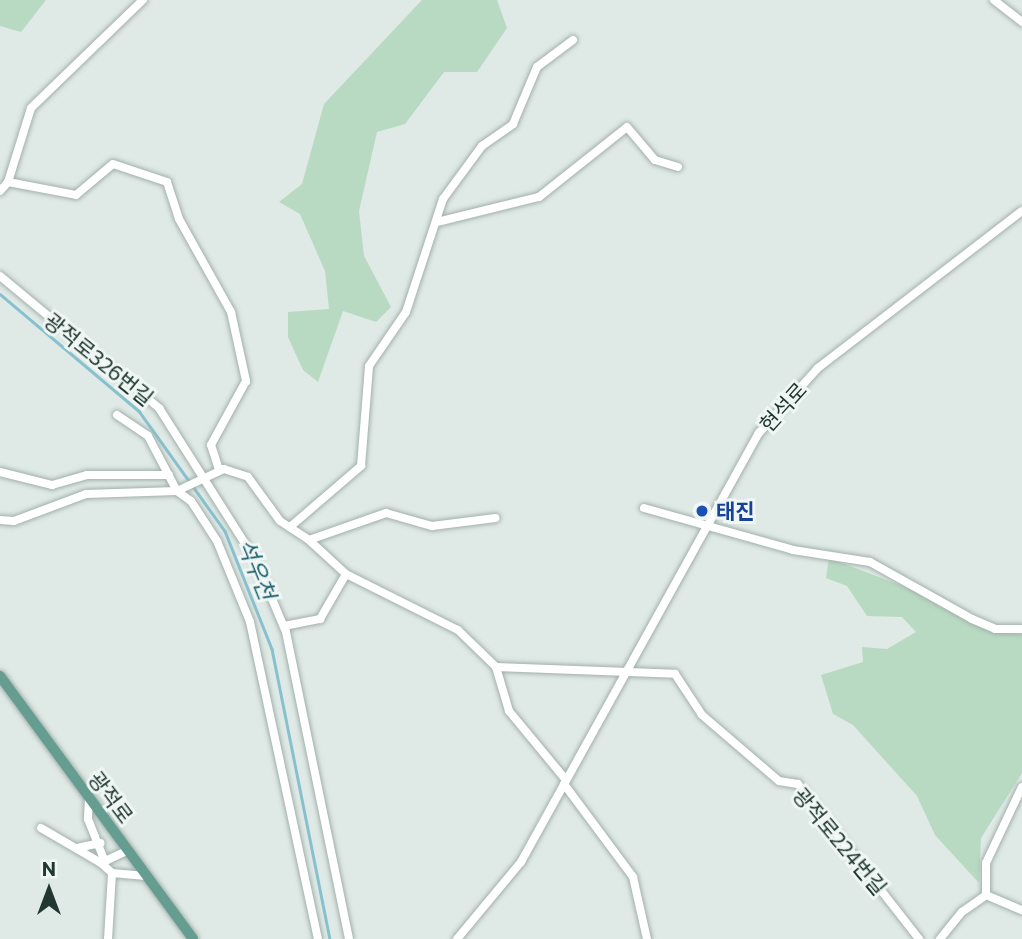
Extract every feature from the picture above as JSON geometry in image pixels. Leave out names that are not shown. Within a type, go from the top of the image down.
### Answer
[{"type":"main road","name":"광적로","points":[[0,676],[194,939]]},
{"type":"street","points":[[132,0],[135,13]]},
{"type":"street","points":[[0,191],[8,182],[31,108],[135,13],[143,0]]},
{"type":"street","points":[[994,0],[1022,22]]},
{"type":"street","points":[[290,527],[361,466],[369,366],[406,312],[443,199],[482,146],[513,124],[537,67],[573,40]]},
{"type":"street","points":[[437,222],[539,197],[627,127],[655,160],[678,167]]},
{"type":"street","points":[[8,182],[76,195],[113,164],[160,176],[231,312],[246,381],[211,444],[219,469]]},
{"type":"street","name":"현석로","points":[[457,939],[513,875],[749,446],[818,368],[1022,211]]},
{"type":"street","name":"광적로326번길","points":[[0,276],[159,408],[205,473],[256,561],[284,626],[349,939]]},
{"type":"street","name":"광적로326번길","points":[[117,415],[148,436],[169,475],[191,501],[217,541],[250,622],[318,939]]},
{"type":"street","points":[[0,520],[14,521],[86,494],[179,490],[205,473],[219,469],[248,477],[266,506],[346,574],[458,630],[496,667],[509,711],[565,782],[633,877],[647,939]]},
{"type":"street","points":[[0,472],[52,485],[87,475],[169,475]]},
{"type":"street","points":[[644,508],[706,522],[793,550],[870,562],[995,629],[1022,629]]},
{"type":"street","points":[[309,540],[386,513],[432,526],[495,518]]},
{"type":"street","points":[[284,626],[320,619],[346,574]]},
{"type":"street","points":[[496,667],[625,671]]},
{"type":"street","name":"광적로224번길","points":[[625,671],[675,674],[702,715],[783,781],[798,784],[919,939]]},
{"type":"street","points":[[940,939],[986,895],[986,863],[1022,787]]},
{"type":"street","points":[[89,798],[88,819],[100,843],[103,862]]},
{"type":"street","points":[[41,828],[103,862],[111,873],[108,939]]},
{"type":"street","points":[[77,848],[100,843]]},
{"type":"street","points":[[103,862],[127,851]]},
{"type":"street","points":[[111,873],[146,876]]},
{"type":"street","points":[[986,895],[1022,910]]},
{"type":"green space","points":[[0,0],[46,0],[21,32],[0,26]]},
{"type":"green space","points":[[422,0],[497,0],[507,28],[477,72],[444,72],[405,124],[377,132],[359,211],[364,256],[391,307],[376,322],[343,311],[318,382],[303,370],[288,337],[288,312],[329,309],[325,271],[300,214],[279,202],[302,184],[324,104]]},
{"type":"green space","points":[[829,558],[918,592],[989,631],[1022,634],[1022,773],[981,838],[979,883],[935,835],[917,796],[853,725],[833,714],[821,675],[863,662],[862,647],[887,649],[916,632],[902,617],[867,616],[847,586],[826,578]]},
{"type":"waterway","name":"석우천","points":[[0,294],[139,411],[225,531],[272,649],[330,939]]},
{"type":"place","name":"태진","points":[[702,511]]}]
